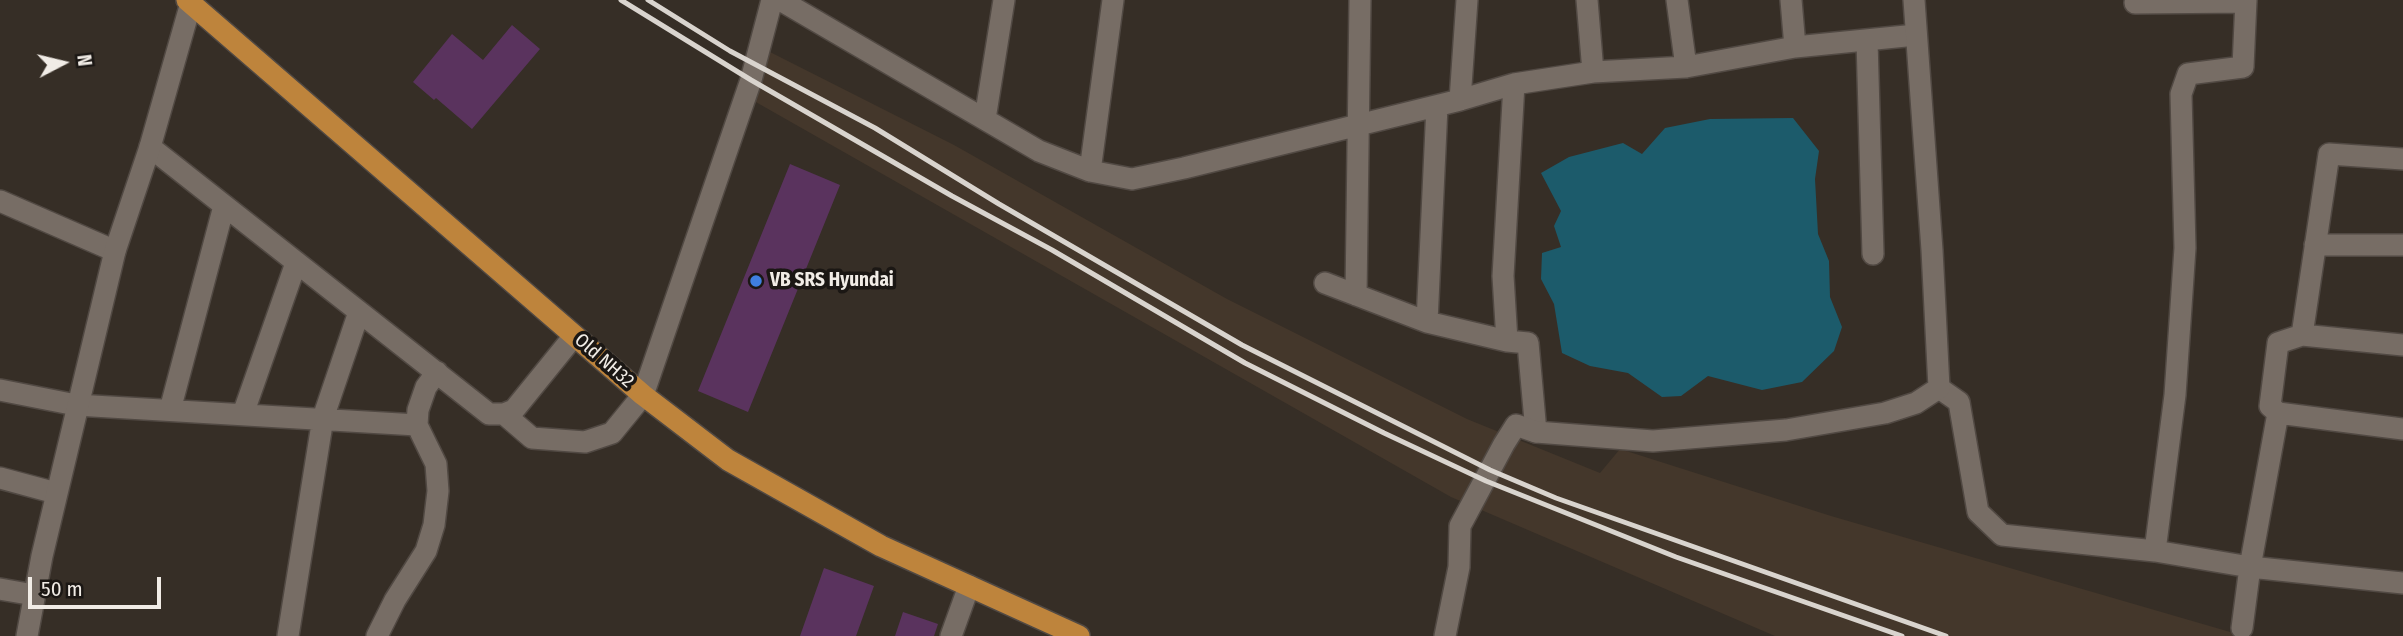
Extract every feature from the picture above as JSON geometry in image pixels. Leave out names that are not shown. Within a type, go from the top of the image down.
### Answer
[{"type":"main road","name":"Old NH32","points":[[189,2],[643,395],[728,460],[881,546],[1079,636]]},
{"type":"street","points":[[504,414],[532,438],[585,442],[612,433],[643,395],[748,91],[772,0]]},
{"type":"street","points":[[780,0],[1039,151],[1090,171],[1132,179],[1437,106],[1514,84],[1593,72],[1686,67],[1795,47],[1916,35]]},
{"type":"street","points":[[985,119],[1004,0]]},
{"type":"street","points":[[1090,171],[1113,0]]},
{"type":"street","points":[[1356,295],[1360,0]]},
{"type":"street","points":[[1460,100],[1467,0]]},
{"type":"street","points":[[1587,0],[1593,72]]},
{"type":"street","points":[[1677,0],[1686,67]]},
{"type":"street","points":[[1791,0],[1795,47]]},
{"type":"street","points":[[1914,0],[1939,388]]},
{"type":"street","points":[[2135,3],[2246,1],[2243,67],[2188,74],[2180,94],[2185,248],[2175,395],[2155,551]]},
{"type":"street","points":[[27,636],[76,405],[115,251],[150,147],[189,2]]},
{"type":"street","points":[[1867,40],[1873,254]]},
{"type":"street","points":[[1507,341],[1503,276],[1514,84]]},
{"type":"street","points":[[1427,322],[1437,106]]},
{"type":"street","points":[[150,147],[489,414],[504,414],[513,410],[575,336]]},
{"type":"street","points":[[2302,335],[2329,154],[2403,159]]},
{"type":"street","points":[[0,201],[115,251]]},
{"type":"street","points":[[170,410],[224,206]]},
{"type":"street","points":[[2315,245],[2403,245]]},
{"type":"street","points":[[243,414],[296,263]]},
{"type":"street","points":[[1325,283],[1427,322],[1507,341],[1528,343],[1536,432]]},
{"type":"street","points":[[288,636],[323,418],[359,312]]},
{"type":"street","points":[[2403,345],[2302,335],[2278,343],[2270,406],[2278,412],[2403,429]]},
{"type":"street","points":[[377,636],[395,600],[426,551],[434,525],[438,491],[436,464],[417,425],[418,411],[426,387],[437,372]]},
{"type":"street","points":[[1939,388],[1959,402],[1978,512],[2002,535],[2155,551],[2250,567],[2403,583]]},
{"type":"street","points":[[1445,636],[1459,567],[1460,526],[1516,425],[1536,432],[1653,441],[1786,430],[1885,413],[1916,403],[1939,388]]},
{"type":"street","points":[[0,390],[76,405],[417,425]]},
{"type":"street","points":[[2242,628],[2250,567],[2278,412]]},
{"type":"street","points":[[0,478],[56,493]]},
{"type":"street","points":[[951,636],[969,586]]},
{"type":"street","points":[[0,589],[34,595]]},
{"type":"shaded area","points":[[770,52],[954,145],[1227,299],[1467,419],[1600,473],[1620,449],[1831,516],[2244,636],[1775,636],[1451,497],[754,101]]},
{"type":"water","points":[[1793,118],[1819,151],[1815,179],[1818,234],[1829,261],[1830,297],[1842,327],[1834,351],[1802,382],[1762,390],[1708,376],[1681,396],[1662,397],[1628,373],[1590,366],[1562,353],[1554,304],[1541,279],[1542,253],[1561,247],[1554,226],[1561,211],[1541,173],[1569,157],[1623,143],[1642,154],[1665,128],[1710,119]]},
{"type":"building","points":[[512,25],[540,49],[472,129],[413,82],[452,34],[483,60]]},
{"type":"building","points":[[790,164],[840,185],[748,412],[698,391]]},
{"type":"building","points":[[824,568],[874,586],[856,636],[800,636]]},
{"type":"building","points":[[903,612],[938,624],[934,636],[895,636]]},
{"type":"railway","points":[[621,0],[751,80],[952,196],[1052,250],[1245,363],[1384,433],[1486,481],[1676,557],[1902,636]]},
{"type":"railway","points":[[648,0],[730,51],[875,128],[999,204],[1242,345],[1490,470],[1556,498],[1946,636]]},
{"type":"place","name":"VB SRS Hyundai","points":[[756,281]]}]
